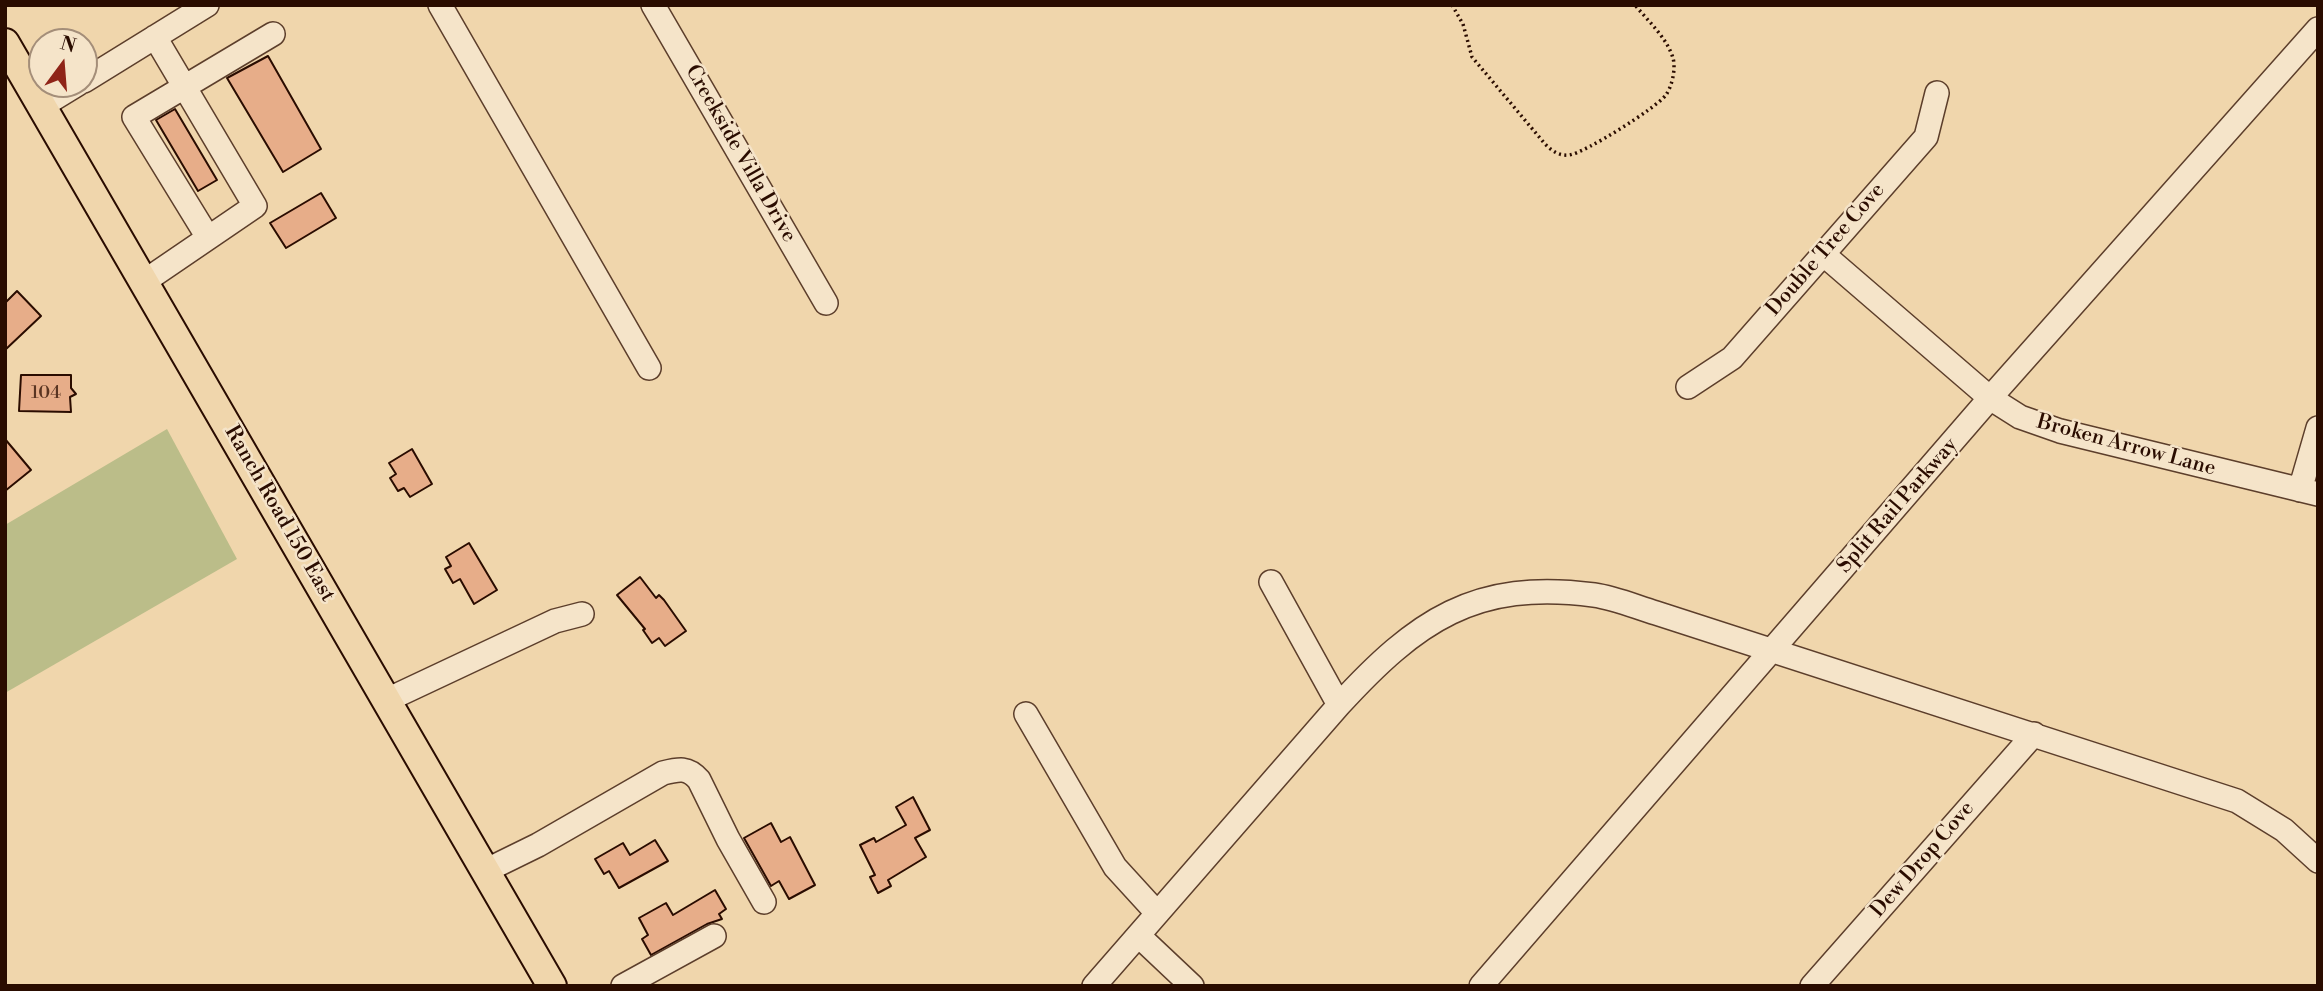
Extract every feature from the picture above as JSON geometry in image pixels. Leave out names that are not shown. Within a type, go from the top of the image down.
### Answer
[{"type":"main road","name":"Ranch Road 150 East","points":[[5,43],[552,986]]},
{"type":"street","points":[[98,72],[208,5]]},
{"type":"street","points":[[440,5],[649,368]]},
{"type":"street","name":"Creekside Villa Drive","points":[[653,5],[827,303]]},
{"type":"street","name":"Split Rail Parkway","points":[[1481,986],[1990,398],[2318,29]]},
{"type":"street","points":[[207,236],[134,117],[273,34]]},
{"type":"street","points":[[145,281],[207,236],[255,206],[155,37]]},
{"type":"street","name":"Double Tree Cove","points":[[1688,387],[1732,358],[1926,137],[1937,93]]},
{"type":"street","points":[[42,106],[55,98]]},
{"type":"street","name":"Broken Arrow Lane","points":[[1823,254],[1990,398],[2020,417],[2060,431],[2309,492]]},
{"type":"street","points":[[2309,492],[2318,428]]},
{"type":"street","points":[[1271,582],[1339,705]]},
{"type":"street","points":[[1094,986],[1339,705],[1406,639],[1448,612],[1492,598],[1537,590],[1597,596],[1774,650],[2237,801],[2284,830],[2318,861]]},
{"type":"street","points":[[387,700],[555,621],[582,614]]},
{"type":"street","points":[[1027,715],[1115,867],[1157,913]]},
{"type":"street","name":"Dew Drop Cove","points":[[1812,986],[2034,734]]},
{"type":"street","points":[[485,871],[538,845],[663,773],[684,769],[699,780],[728,839],[764,902]]},
{"type":"street","points":[[624,986],[714,936]]},
{"type":"street","points":[[1139,936],[1192,986]]},
{"type":"path","points":[[1452,5],[1463,24],[1472,57],[1545,144],[1554,152],[1572,155],[1649,109],[1666,94],[1671,85],[1674,60],[1657,31],[1635,5]]},
{"type":"green space","points":[[167,429],[237,559],[5,693],[5,525]]},
{"type":"building","points":[[268,56],[321,149],[283,172],[227,78]]},
{"type":"building","points":[[175,109],[217,180],[198,191],[156,120]]},
{"type":"building","points":[[321,193],[336,218],[286,248],[270,223]]},
{"type":"building","points":[[17,291],[41,316],[5,350],[5,303]]},
{"type":"building","points":[[21,375],[71,375],[71,388],[76,394],[70,397],[71,412],[19,411]]},
{"type":"building","points":[[5,439],[31,470],[5,491]]},
{"type":"building","points":[[412,449],[432,484],[410,497],[404,488],[398,491],[390,478],[396,474],[389,463]]},
{"type":"building","points":[[469,543],[497,590],[474,604],[460,579],[453,583],[445,569],[451,566],[446,557]]},
{"type":"building","points":[[640,577],[656,598],[659,595],[664,600],[686,631],[665,646],[659,638],[652,643],[643,630],[645,629],[617,595]]},
{"type":"building","points":[[913,797],[930,830],[915,838],[926,857],[888,880],[891,886],[878,893],[870,877],[875,875],[860,845],[874,838],[876,842],[906,825],[896,807]]},
{"type":"building","points":[[771,823],[781,842],[790,837],[815,885],[789,899],[779,881],[771,886],[744,838]]},
{"type":"building","points":[[655,840],[668,861],[619,888],[609,871],[604,874],[595,859],[623,843],[630,855]]},
{"type":"building","points":[[715,890],[726,909],[719,914],[722,919],[707,924],[651,955],[642,939],[648,935],[639,918],[666,903],[673,915]]}]
